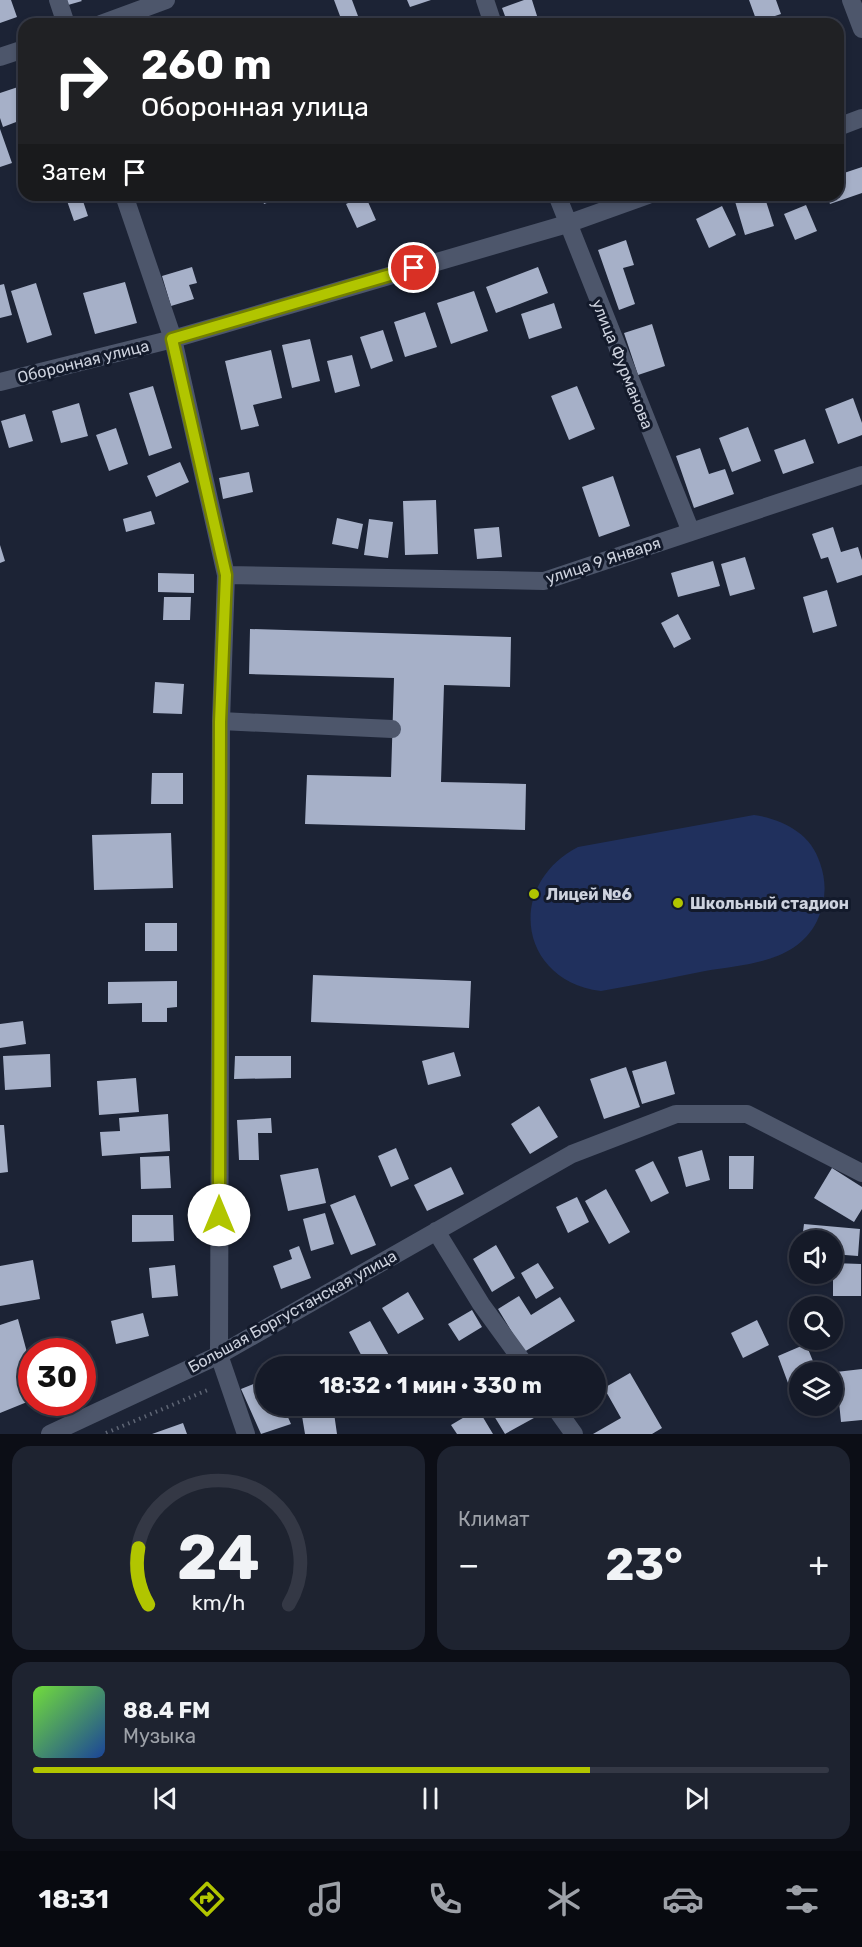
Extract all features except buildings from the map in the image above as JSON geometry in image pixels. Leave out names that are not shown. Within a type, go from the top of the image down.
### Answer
[{"type":"street","points":[[58,0],[64,18]]},
{"type":"street","points":[[116,18],[166,0]]},
{"type":"street","points":[[484,0],[491,18]]},
{"type":"street","points":[[851,0],[862,29]]},
{"type":"street","points":[[0,57],[18,52]]},
{"type":"street","points":[[844,125],[862,118]]},
{"type":"street","points":[[126,201],[172,339],[226,575],[220,722],[219,1355],[246,1434]]},
{"type":"street","name":"улица Фурманова","points":[[559,201],[690,532]]},
{"type":"street","name":"Оборонная улица","points":[[0,382],[172,339],[567,224],[631,201]]},
{"type":"street","name":"улица 9 Января","points":[[226,575],[544,581],[862,475]]},
{"type":"street","points":[[220,722],[392,729]]},
{"type":"street","name":"Большая Боргустанская улица","points":[[50,1434],[219,1355],[572,1154],[676,1114],[747,1114],[862,1173]]},
{"type":"street","points":[[436,1231],[481,1304],[519,1356]]},
{"type":"street","points":[[561,1416],[574,1434]]},
{"type":"path","points":[[103,1434],[227,1381]]},
{"type":"shaded area","name":"Школьный стадион","points":[[754,815],[775,820],[794,829],[810,843],[820,863],[825,885],[822,907],[808,935],[796,946],[753,963],[601,991],[573,984],[553,970],[538,951],[531,930],[532,907],[539,884],[555,864],[578,847]]},
{"type":"place","name":"Лицей №6","points":[[534,894]]},
{"type":"place","name":"Школьный стадион","points":[[678,903]]},
{"type":"route","points":[[219,1215],[220,722],[226,575],[172,339],[414,268]]}]
